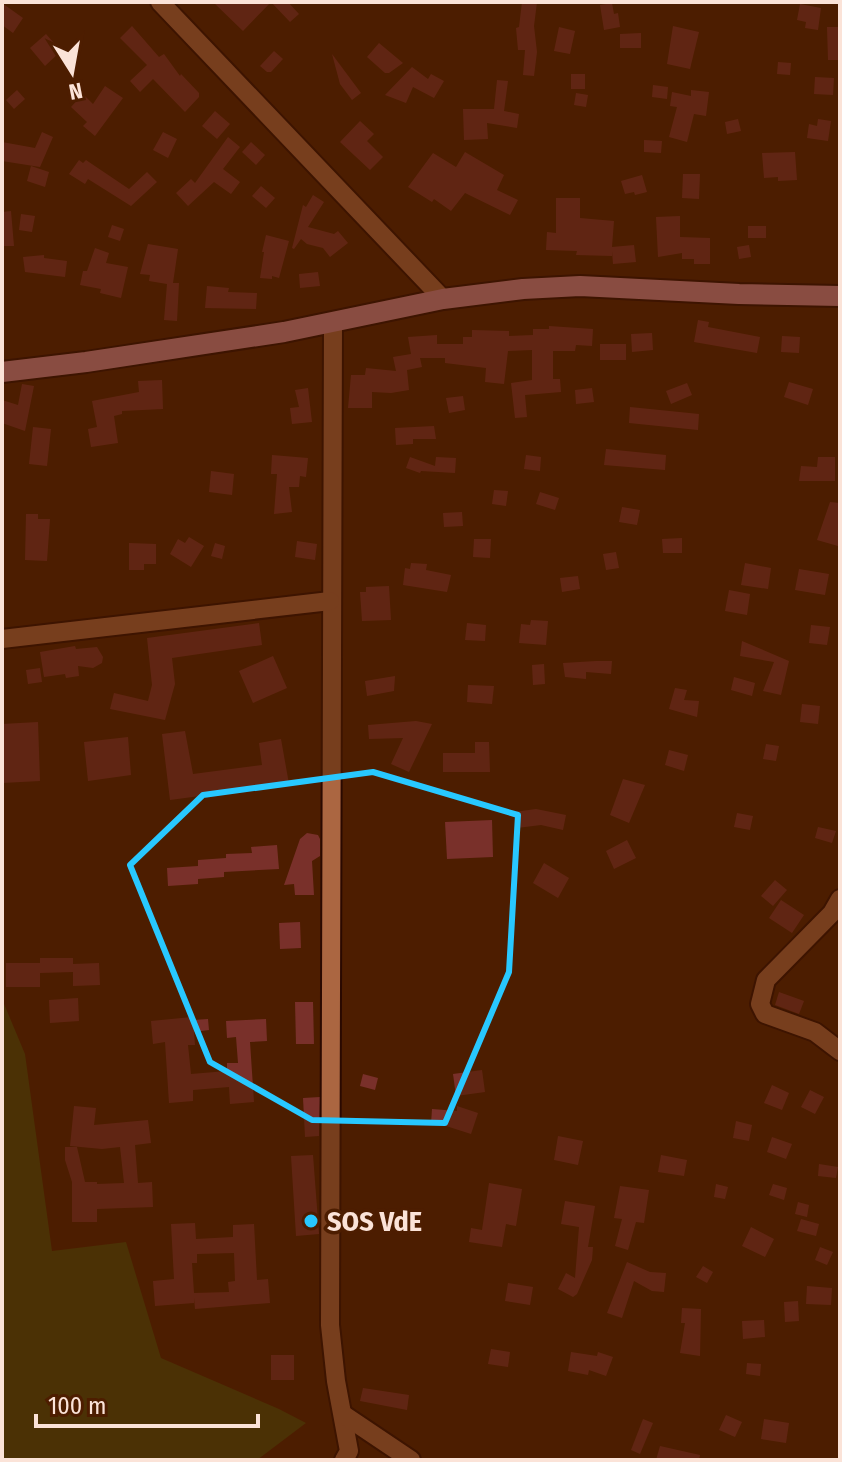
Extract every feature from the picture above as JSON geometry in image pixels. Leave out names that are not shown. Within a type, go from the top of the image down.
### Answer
[{"type":"main road","points":[[3,370],[86,362],[333,324],[443,299],[523,289],[580,286],[840,296]]},
{"type":"street","points":[[160,2],[443,299]]},
{"type":"street","points":[[333,324],[330,1325],[336,1381],[349,1451],[344,1460]]},
{"type":"street","points":[[2,639],[330,601]]},
{"type":"street","points":[[840,899],[832,913],[766,980],[760,1004],[765,1014],[815,1032],[840,1051]]},
{"type":"street","points":[[344,1415],[411,1460]]},
{"type":"highlighted area","points":[[373,772],[518,815],[509,972],[445,1123],[312,1120],[210,1062],[130,865],[203,795]]},
{"type":"shaded area","points":[[2,999],[25,1054],[52,1251],[126,1242],[161,1358],[306,1423],[257,1460],[2,1460]]},
{"type":"building","points":[[213,2],[271,2],[243,31]]},
{"type":"building","points":[[271,2],[288,2],[299,14],[290,22]]},
{"type":"building","points":[[522,2],[537,2],[534,76],[523,75],[525,50],[518,50],[516,28],[519,27]]},
{"type":"building","points":[[2,3],[23,18],[13,33],[2,25]]},
{"type":"building","points":[[612,3],[614,14],[618,13],[620,27],[604,30],[600,5]]},
{"type":"building","points":[[800,4],[821,8],[818,30],[805,28],[806,22],[797,20]]},
{"type":"building","points":[[132,26],[159,57],[164,54],[180,76],[199,93],[185,112],[153,79],[140,92],[130,81],[147,65],[120,38]]},
{"type":"building","points":[[673,26],[699,32],[690,69],[667,64]]},
{"type":"building","points":[[559,27],[575,31],[570,54],[554,51]]},
{"type":"building","points":[[827,27],[840,27],[840,60],[828,60]]},
{"type":"building","points":[[641,33],[641,48],[620,48],[620,34]]},
{"type":"building","points":[[46,34],[61,51],[45,66],[30,48]]},
{"type":"building","points":[[379,43],[403,63],[389,73],[367,57]]},
{"type":"building","points":[[274,51],[283,59],[271,72],[267,72],[260,66]]},
{"type":"building","points":[[332,54],[361,93],[352,100],[340,84]]},
{"type":"building","points":[[778,62],[791,63],[790,75],[777,74]]},
{"type":"building","points":[[412,67],[428,79],[431,74],[444,81],[434,98],[413,87],[406,103],[385,95]]},
{"type":"building","points":[[571,74],[585,74],[585,89],[571,89]]},
{"type":"building","points":[[815,77],[834,78],[833,95],[814,94]]},
{"type":"building","points":[[497,80],[508,81],[504,111],[519,114],[517,128],[487,123],[488,139],[464,140],[463,109],[494,109]]},
{"type":"building","points":[[653,85],[668,87],[667,99],[652,97]]},
{"type":"building","points":[[105,86],[123,98],[95,136],[83,126],[87,122],[71,107],[83,94],[93,104]]},
{"type":"building","points":[[17,90],[25,99],[14,109],[6,100]]},
{"type":"building","points":[[691,90],[709,92],[706,116],[694,114],[687,142],[669,137],[677,107],[670,106],[672,92],[691,96]]},
{"type":"building","points":[[576,93],[588,95],[586,107],[574,105]]},
{"type":"building","points":[[215,111],[230,124],[217,139],[202,126]]},
{"type":"building","points":[[738,119],[741,131],[727,134],[725,122]]},
{"type":"building","points":[[818,119],[831,121],[828,141],[807,138],[809,124],[817,126]]},
{"type":"building","points":[[360,121],[374,134],[367,141],[383,157],[370,170],[340,142]]},
{"type":"building","points":[[42,132],[53,137],[40,167],[2,161],[2,142],[35,148]]},
{"type":"building","points":[[163,132],[177,139],[168,158],[153,150]]},
{"type":"building","points":[[228,137],[240,147],[223,169],[240,182],[231,194],[214,182],[188,206],[176,193],[191,179],[195,183]]},
{"type":"building","points":[[644,140],[662,141],[661,153],[644,152]]},
{"type":"building","points":[[251,142],[265,155],[256,165],[242,152]]},
{"type":"building","points":[[465,152],[504,175],[497,190],[518,200],[510,215],[465,193],[451,211],[408,187],[433,153],[456,167]]},
{"type":"building","points":[[795,152],[797,180],[764,178],[762,153]]},
{"type":"building","points":[[79,160],[83,163],[86,160],[129,189],[147,172],[157,182],[131,206],[88,179],[85,184],[69,174]]},
{"type":"building","points":[[31,166],[49,172],[45,187],[27,181]]},
{"type":"building","points":[[683,174],[700,174],[699,199],[682,198]]},
{"type":"building","points":[[642,175],[647,192],[625,194],[621,181]]},
{"type":"building","points":[[261,186],[275,198],[266,208],[252,196]]},
{"type":"building","points":[[313,195],[324,202],[308,227],[334,234],[338,231],[348,243],[330,257],[323,248],[301,239],[292,248],[303,205],[306,207]]},
{"type":"building","points":[[556,198],[580,198],[580,218],[614,221],[612,247],[634,245],[636,262],[613,264],[612,251],[612,256],[546,250],[547,232],[556,233]]},
{"type":"building","points":[[11,211],[14,246],[2,246],[2,212]]},
{"type":"building","points":[[21,214],[35,216],[32,232],[19,230]]},
{"type":"building","points":[[680,216],[680,237],[710,238],[710,264],[694,264],[694,259],[682,259],[682,253],[658,257],[656,217]]},
{"type":"building","points":[[112,225],[124,229],[120,241],[108,237]]},
{"type":"building","points":[[748,226],[766,226],[766,238],[748,238]]},
{"type":"building","points":[[266,235],[289,241],[279,278],[260,278]]},
{"type":"building","points":[[148,244],[178,249],[173,283],[179,283],[177,321],[164,320],[167,284],[149,281],[150,275],[140,274]]},
{"type":"building","points":[[749,245],[751,257],[739,259],[737,247]]},
{"type":"building","points":[[95,248],[109,253],[106,263],[128,267],[121,298],[100,293],[101,289],[80,285],[83,271],[87,271]]},
{"type":"building","points":[[44,255],[44,258],[67,261],[65,277],[25,272],[23,257]]},
{"type":"building","points":[[318,272],[320,286],[300,288],[299,274]]},
{"type":"building","points":[[207,286],[229,288],[228,292],[257,293],[256,309],[205,308]]},
{"type":"building","points":[[698,320],[709,322],[708,327],[760,337],[757,353],[694,342]]},
{"type":"building","points":[[549,326],[593,329],[592,346],[576,345],[575,351],[553,351],[553,379],[560,379],[561,392],[525,395],[527,417],[515,418],[511,383],[532,380],[532,350],[508,351],[504,384],[485,382],[486,368],[445,363],[445,358],[420,358],[422,367],[407,370],[409,390],[372,392],[372,408],[348,408],[351,375],[365,375],[366,368],[396,371],[393,357],[411,354],[408,337],[437,335],[437,344],[463,344],[463,337],[472,337],[472,330],[509,331],[509,336],[533,335],[533,329],[549,329]]},
{"type":"building","points":[[652,333],[653,350],[632,352],[631,334]]},
{"type":"building","points":[[782,336],[800,337],[799,353],[781,352]]},
{"type":"building","points":[[600,344],[626,344],[626,360],[600,360]]},
{"type":"building","points":[[162,380],[163,409],[122,411],[122,414],[114,416],[118,443],[91,447],[88,429],[97,427],[92,401],[139,392],[138,381]]},
{"type":"building","points":[[789,382],[813,389],[808,405],[784,397]]},
{"type":"building","points":[[687,383],[692,395],[671,404],[666,391]]},
{"type":"building","points":[[22,384],[34,386],[25,431],[2,423],[2,400],[18,405]]},
{"type":"building","points":[[308,388],[312,422],[292,424],[290,408],[299,407],[295,390]]},
{"type":"building","points":[[592,388],[594,402],[576,404],[575,390]]},
{"type":"building","points":[[463,396],[465,410],[449,413],[446,398]]},
{"type":"building","points":[[630,407],[699,414],[698,430],[629,423]]},
{"type":"building","points":[[434,426],[436,439],[413,439],[413,444],[396,445],[395,428]]},
{"type":"building","points":[[33,427],[51,429],[47,466],[29,464]]},
{"type":"building","points":[[606,449],[666,455],[665,470],[604,465]]},
{"type":"building","points":[[272,455],[308,458],[306,477],[300,476],[299,487],[289,487],[292,512],[274,514],[277,474],[271,474]]},
{"type":"building","points":[[526,455],[541,457],[540,471],[524,469]]},
{"type":"building","points":[[410,457],[435,466],[436,457],[456,458],[455,473],[420,473],[406,468]]},
{"type":"building","points":[[818,457],[835,457],[835,481],[799,481],[801,466],[817,467]]},
{"type":"building","points":[[211,471],[234,474],[232,495],[209,492]]},
{"type":"building","points":[[494,490],[508,491],[506,506],[492,504]]},
{"type":"building","points":[[540,492],[559,498],[555,510],[536,504]]},
{"type":"building","points":[[830,502],[840,503],[838,546],[817,540]]},
{"type":"building","points":[[622,507],[640,510],[637,525],[619,522]]},
{"type":"building","points":[[462,512],[463,526],[444,527],[443,513]]},
{"type":"building","points":[[26,514],[38,514],[38,519],[50,519],[47,561],[25,560]]},
{"type":"building","points":[[189,537],[204,546],[191,567],[170,554],[178,539],[185,543]]},
{"type":"building","points":[[682,538],[682,553],[663,553],[662,539]]},
{"type":"building","points":[[474,539],[491,539],[490,558],[473,557]]},
{"type":"building","points":[[297,541],[317,544],[315,560],[295,557]]},
{"type":"building","points":[[129,543],[156,544],[156,564],[144,564],[144,570],[129,570]]},
{"type":"building","points":[[215,543],[225,546],[222,559],[211,556]]},
{"type":"building","points":[[616,552],[619,568],[606,570],[603,554]]},
{"type":"building","points":[[411,563],[427,564],[426,570],[451,575],[447,592],[403,585],[405,568],[410,569]]},
{"type":"building","points":[[745,563],[771,568],[768,589],[741,585]]},
{"type":"building","points":[[799,569],[829,574],[825,595],[795,590]]},
{"type":"building","points":[[578,576],[580,589],[562,592],[560,578]]},
{"type":"building","points":[[389,586],[391,620],[362,621],[360,592],[366,592],[366,587]]},
{"type":"building","points":[[729,590],[750,594],[747,615],[725,611]]},
{"type":"building","points":[[531,620],[548,621],[546,645],[519,643],[521,624],[530,625]]},
{"type":"building","points":[[259,623],[262,645],[172,658],[175,684],[165,720],[110,709],[114,693],[148,701],[152,685],[147,638]]},
{"type":"building","points":[[467,623],[486,625],[485,641],[465,640]]},
{"type":"building","points":[[811,625],[830,627],[827,645],[809,643]]},
{"type":"building","points":[[742,641],[789,661],[781,695],[763,691],[774,662],[740,656]]},
{"type":"building","points":[[75,646],[76,649],[97,647],[103,657],[102,663],[93,668],[78,666],[79,676],[44,677],[40,652]]},
{"type":"building","points":[[273,656],[287,688],[253,703],[239,671]]},
{"type":"building","points":[[612,661],[611,674],[586,672],[586,679],[565,677],[563,663]]},
{"type":"building","points":[[544,664],[545,684],[533,685],[532,665]]},
{"type":"building","points":[[40,668],[42,682],[28,684],[26,670]]},
{"type":"building","points":[[395,676],[394,691],[367,696],[365,681]]},
{"type":"building","points":[[734,677],[755,683],[752,696],[731,690]]},
{"type":"building","points":[[468,685],[494,686],[492,704],[467,702]]},
{"type":"building","points":[[675,688],[687,690],[684,700],[699,701],[697,717],[669,709]]},
{"type":"building","points":[[802,704],[820,706],[818,724],[800,722]]},
{"type":"building","points":[[416,721],[432,724],[409,772],[391,764],[403,738],[369,739],[368,725]]},
{"type":"building","points":[[38,722],[40,781],[2,783],[2,724]]},
{"type":"building","points":[[185,731],[193,774],[262,765],[259,743],[281,739],[289,784],[170,800],[162,734]]},
{"type":"building","points":[[128,737],[131,775],[88,781],[84,742]]},
{"type":"building","points":[[475,742],[489,742],[490,772],[443,772],[443,753],[475,753]]},
{"type":"building","points":[[766,744],[779,746],[776,761],[763,759]]},
{"type":"building","points":[[669,750],[688,755],[684,771],[665,765]]},
{"type":"building","points":[[623,779],[645,785],[629,823],[610,815]]},
{"type":"building","points":[[536,809],[566,815],[563,830],[541,825],[517,828],[514,812]]},
{"type":"building","points":[[737,813],[753,816],[750,830],[734,827]]},
{"type":"building","points":[[492,820],[493,857],[447,859],[445,822]]},
{"type":"building","points":[[818,827],[836,831],[832,843],[815,838]]},
{"type":"building","points":[[307,833],[318,835],[320,839],[320,856],[312,861],[314,895],[295,895],[294,884],[284,885],[300,839]]},
{"type":"building","points":[[627,840],[636,858],[614,869],[606,851]]},
{"type":"building","points":[[277,845],[279,869],[224,872],[224,877],[198,879],[198,884],[168,886],[167,868],[198,866],[198,860],[226,858],[226,854],[252,853],[251,847]]},
{"type":"building","points":[[544,863],[569,878],[558,898],[533,883]]},
{"type":"building","points":[[775,880],[787,890],[773,906],[761,896]]},
{"type":"building","points":[[781,900],[804,915],[792,933],[769,918]]},
{"type":"building","points":[[300,922],[301,948],[280,949],[279,923]]},
{"type":"building","points":[[40,958],[73,958],[73,964],[99,963],[100,985],[73,986],[73,972],[40,973],[40,987],[6,987],[6,963],[40,963]]},
{"type":"building","points":[[779,992],[804,1001],[799,1014],[775,1005]]},
{"type":"building","points":[[78,998],[79,1021],[50,1023],[49,1000]]},
{"type":"building","points":[[295,1002],[313,1002],[314,1044],[296,1044]]},
{"type":"building","points":[[192,1017],[193,1020],[208,1019],[209,1030],[194,1032],[195,1045],[188,1045],[191,1074],[227,1071],[227,1063],[238,1063],[236,1037],[227,1038],[226,1021],[266,1019],[267,1041],[250,1042],[254,1102],[230,1104],[229,1087],[193,1090],[193,1101],[169,1103],[165,1042],[153,1044],[151,1021]]},
{"type":"building","points":[[482,1070],[485,1092],[456,1096],[453,1074]]},
{"type":"building","points":[[363,1074],[378,1078],[375,1090],[360,1086]]},
{"type":"building","points":[[772,1085],[789,1093],[782,1110],[764,1103]]},
{"type":"building","points":[[810,1090],[824,1097],[815,1114],[801,1107]]},
{"type":"building","points":[[320,1097],[319,1136],[305,1137],[303,1098]]},
{"type":"building","points":[[74,1106],[96,1108],[94,1125],[148,1120],[151,1143],[135,1145],[138,1183],[152,1182],[153,1207],[97,1209],[97,1222],[72,1222],[72,1182],[65,1160],[65,1147],[77,1147],[85,1182],[124,1183],[120,1147],[70,1146]]},
{"type":"building","points":[[457,1106],[478,1113],[471,1134],[431,1124],[432,1109],[457,1111]]},
{"type":"building","points":[[736,1121],[752,1125],[749,1141],[733,1138]]},
{"type":"building","points":[[558,1136],[583,1141],[578,1165],[554,1160]]},
{"type":"building","points":[[772,1137],[792,1144],[786,1159],[767,1152]]},
{"type":"building","points":[[313,1155],[319,1234],[296,1236],[291,1156]]},
{"type":"building","points":[[661,1155],[687,1160],[684,1176],[658,1172]]},
{"type":"building","points":[[819,1164],[838,1167],[836,1178],[818,1176]]},
{"type":"building","points":[[489,1183],[522,1189],[516,1226],[506,1224],[502,1247],[469,1242],[471,1228],[482,1230]]},
{"type":"building","points":[[716,1184],[728,1187],[725,1199],[714,1197]]},
{"type":"building","points":[[773,1184],[787,1188],[784,1200],[769,1195]]},
{"type":"building","points":[[620,1186],[649,1190],[644,1223],[636,1222],[628,1250],[615,1246],[622,1219],[614,1218]]},
{"type":"building","points":[[565,1201],[595,1206],[588,1247],[593,1247],[592,1260],[573,1297],[558,1289],[566,1273],[575,1278],[579,1227],[561,1224]]},
{"type":"building","points":[[798,1202],[809,1205],[807,1217],[795,1214]]},
{"type":"building","points":[[801,1219],[819,1224],[816,1236],[797,1231]]},
{"type":"building","points":[[195,1223],[196,1239],[233,1237],[233,1225],[254,1224],[257,1280],[268,1279],[270,1303],[195,1309],[194,1298],[194,1303],[155,1306],[153,1281],[174,1279],[171,1224]],"holes":[[[234,1253],[235,1281],[228,1282],[229,1292],[194,1293],[192,1263],[197,1263],[197,1254]]]},
{"type":"building","points":[[751,1227],[774,1239],[765,1257],[742,1246]]},
{"type":"building","points":[[820,1247],[833,1252],[827,1265],[815,1260]]},
{"type":"building","points":[[627,1262],[650,1272],[666,1273],[664,1292],[652,1291],[634,1281],[622,1318],[607,1313]]},
{"type":"building","points":[[703,1266],[713,1272],[707,1283],[696,1277]]},
{"type":"building","points":[[508,1283],[533,1287],[530,1305],[505,1301]]},
{"type":"building","points":[[807,1286],[832,1288],[831,1305],[806,1304]]},
{"type":"building","points":[[798,1301],[799,1321],[785,1322],[784,1302]]},
{"type":"building","points":[[682,1308],[701,1309],[700,1356],[680,1353],[685,1323],[681,1323]]},
{"type":"building","points":[[764,1320],[765,1337],[743,1339],[742,1321]]},
{"type":"building","points":[[491,1349],[510,1352],[508,1367],[488,1364]]},
{"type":"building","points":[[571,1352],[597,1356],[598,1352],[613,1357],[606,1376],[589,1370],[588,1375],[568,1371]]},
{"type":"building","points":[[271,1355],[294,1355],[294,1380],[271,1380]]},
{"type":"building","points":[[747,1363],[761,1364],[760,1376],[746,1374]]},
{"type":"building","points":[[363,1388],[409,1395],[407,1410],[360,1401]]},
{"type":"building","points":[[726,1415],[742,1422],[735,1437],[719,1430]]},
{"type":"building","points":[[643,1419],[653,1423],[640,1454],[631,1450]]},
{"type":"building","points":[[764,1419],[789,1423],[786,1443],[761,1439]]},
{"type":"building","points":[[660,1446],[700,1455],[699,1460],[656,1460]]},
{"type":"place","name":"SOS VdE","points":[[311,1221]]}]
